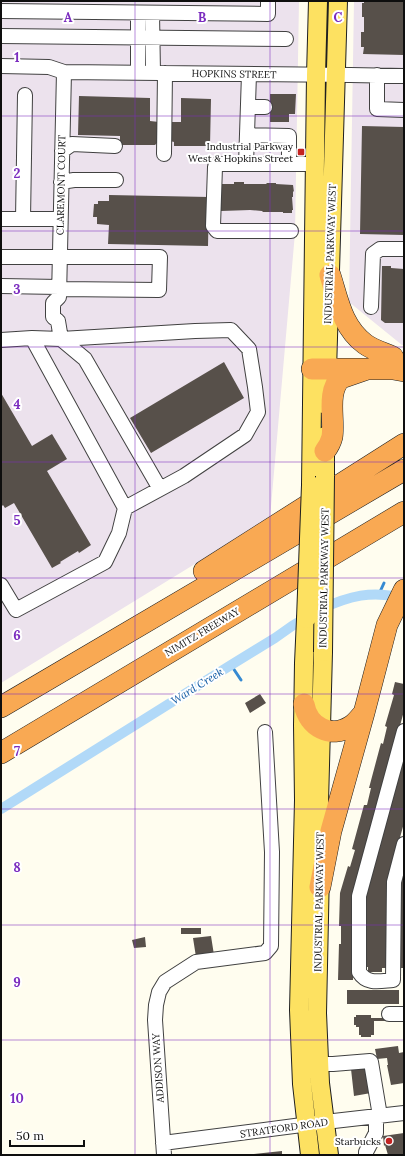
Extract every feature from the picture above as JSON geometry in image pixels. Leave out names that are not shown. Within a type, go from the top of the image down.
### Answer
[{"type":"highway","points":[[330,275],[348,328],[365,344],[374,350],[400,362]]},
{"type":"highway","points":[[319,363],[400,362]]},
{"type":"highway","points":[[319,363],[367,369],[393,369],[400,362]]},
{"type":"highway","points":[[325,451],[332,438],[333,393],[337,381],[341,378],[367,369]]},
{"type":"highway","points":[[101,648],[198,575],[404,444]]},
{"type":"highway","points":[[1,707],[404,470]]},
{"type":"highway","points":[[1,721],[404,484]]},
{"type":"highway","points":[[1,738],[404,500]]},
{"type":"highway","name":"NIMITZ FREEWAY","points":[[1,752],[404,512]]},
{"type":"highway","points":[[320,888],[331,831],[387,625],[404,590]]},
{"type":"highway","points":[[304,704],[308,717],[313,723],[328,732],[337,732],[352,726],[364,713]]},
{"type":"main road","name":"INDUSTRIAL PARKWAY WEST","points":[[318,1],[315,164],[319,363],[318,480],[323,652],[319,803],[320,888],[317,1013],[320,1083],[329,1155]]},
{"type":"main road","name":"INDUSTRIAL PARKWAY WEST","points":[[310,1155],[302,1084],[299,1010],[304,808],[304,663],[318,480],[325,451],[319,363],[330,275],[338,1]]},
{"type":"street","points":[[1,11],[268,14],[268,1]]},
{"type":"street","points":[[138,13],[138,73]]},
{"type":"street","points":[[152,13],[152,37],[159,73],[164,154]]},
{"type":"street","points":[[1,36],[286,39]]},
{"type":"street","name":"HOPKINS STREET","points":[[1,66],[49,66],[64,72],[404,76]]},
{"type":"street","name":"CLAREMONT COURT","points":[[62,339],[58,321],[63,318],[63,303],[59,291],[64,72]]},
{"type":"street","points":[[246,164],[249,74]]},
{"type":"street","points":[[377,75],[377,109],[404,110]]},
{"type":"street","points":[[23,219],[25,95]]},
{"type":"street","points":[[248,107],[265,107]]},
{"type":"street","points":[[247,135],[289,136],[289,164]]},
{"type":"street","points":[[62,151],[72,144],[114,146]]},
{"type":"street","points":[[291,232],[217,230],[213,226],[214,167],[218,164],[315,164]]},
{"type":"street","points":[[61,182],[74,180],[116,180]]},
{"type":"street","points":[[1,219],[60,219]]},
{"type":"street","points":[[371,307],[373,254],[380,249],[404,249]]},
{"type":"street","points":[[1,257],[160,257],[159,290],[59,291],[1,286]]},
{"type":"street","points":[[1,340],[32,338],[62,339],[231,330],[249,349],[258,412],[245,435],[184,476],[125,508]]},
{"type":"street","points":[[1,585],[16,610],[105,562],[120,533],[125,508],[32,338]]},
{"type":"street","points":[[62,339],[85,359],[160,489]]},
{"type":"street","points":[[404,731],[359,896],[359,972],[362,977],[368,981],[399,981],[394,882],[404,844]]},
{"type":"street","name":"ADDISON WAY","points":[[164,1149],[155,1020],[159,992],[165,982],[196,962],[265,953],[271,946],[272,852],[265,732]]},
{"type":"street","points":[[389,1014],[404,1014]]},
{"type":"street","points":[[319,1064],[371,1062],[378,1116],[376,1133],[366,1152],[366,1155]]},
{"type":"street","name":"STRATFORD ROAD","points":[[164,1149],[325,1122],[404,1113]]},
{"type":"shaded area","points":[[1,1],[299,1],[295,233],[270,518],[1,683]]},
{"type":"shaded area","points":[[354,1],[404,1],[404,345],[402,345],[349,302]]},
{"type":"building","points":[[364,1],[404,1],[404,55],[363,54],[364,47],[361,47],[361,32],[364,32],[362,3],[364,3]]},
{"type":"building","points":[[270,94],[296,94],[295,114],[289,114],[289,122],[270,122],[270,107],[267,101],[270,101]]},
{"type":"building","points":[[79,96],[150,98],[150,121],[159,122],[159,141],[155,145],[120,145],[120,136],[78,135]]},
{"type":"building","points":[[181,98],[211,99],[210,146],[174,146],[174,142],[170,141],[171,122],[181,122]]},
{"type":"building","points":[[362,126],[404,127],[404,235],[360,234]]},
{"type":"building","points":[[234,182],[244,182],[244,184],[276,183],[293,185],[294,192],[293,191],[292,197],[292,213],[250,210],[221,211],[219,184],[234,184]]},
{"type":"building","points":[[109,195],[209,197],[208,246],[108,244],[109,225],[97,224],[97,217],[93,217],[94,204],[98,204],[98,201],[109,201]]},
{"type":"building","points":[[382,266],[391,266],[391,268],[404,269],[404,323],[385,323],[381,320]]},
{"type":"building","points":[[224,362],[244,398],[151,453],[130,418]]},
{"type":"building","points":[[1,393],[32,446],[52,434],[67,459],[47,471],[91,545],[79,553],[78,551],[52,568],[14,503],[5,508],[3,505],[1,507]]},
{"type":"building","points":[[395,682],[404,684],[404,711],[354,896],[353,980],[338,980],[339,944],[341,944],[341,926],[339,926],[340,893],[348,866],[350,867],[355,850],[352,849],[364,805],[367,805],[371,788],[369,788],[381,743],[383,744],[387,727],[385,726],[394,695],[392,694]]},
{"type":"building","points":[[260,694],[266,703],[250,713],[245,703]]},
{"type":"building","points":[[404,754],[404,823],[388,881],[387,968],[382,968],[382,972],[368,972],[368,967],[364,967],[365,897]]},
{"type":"building","points":[[404,864],[404,968],[400,968],[399,881]]},
{"type":"building","points":[[181,928],[201,928],[201,934],[181,934]]},
{"type":"building","points":[[211,936],[214,955],[196,957],[193,938]]},
{"type":"building","points":[[145,937],[146,947],[134,948],[132,940]]},
{"type":"building","points":[[347,990],[399,990],[399,1004],[347,1004]]},
{"type":"building","points":[[356,1015],[371,1015],[371,1018],[387,1018],[387,1021],[374,1021],[374,1035],[371,1035],[371,1037],[361,1037],[361,1035],[359,1035],[359,1027],[354,1025],[354,1017],[356,1017]]},
{"type":"building","points":[[398,1046],[399,1053],[404,1052],[404,1083],[391,1085],[387,1058],[377,1059],[375,1049]]},
{"type":"building","points":[[368,1067],[371,1093],[354,1096],[351,1069]]},
{"type":"building","points":[[404,1133],[404,1155],[388,1155],[385,1145],[384,1146],[383,1136]]},
{"type":"building","points":[[282,1151],[282,1155],[254,1155],[254,1154]]},
{"type":"waterway","points":[[379,594],[384,583]]},
{"type":"waterway","name":"Ward Creek","points":[[321,609],[341,601],[361,596],[381,595],[402,598]]},
{"type":"waterway","name":"Ward Creek","points":[[1,809],[307,617]]},
{"type":"waterway","points":[[231,665],[241,680]]},
{"type":"place","name":"Industrial Parkway West & Hopkins Street","points":[[301,152]]},
{"type":"place","name":"Starbucks","points":[[389,1141]]}]
